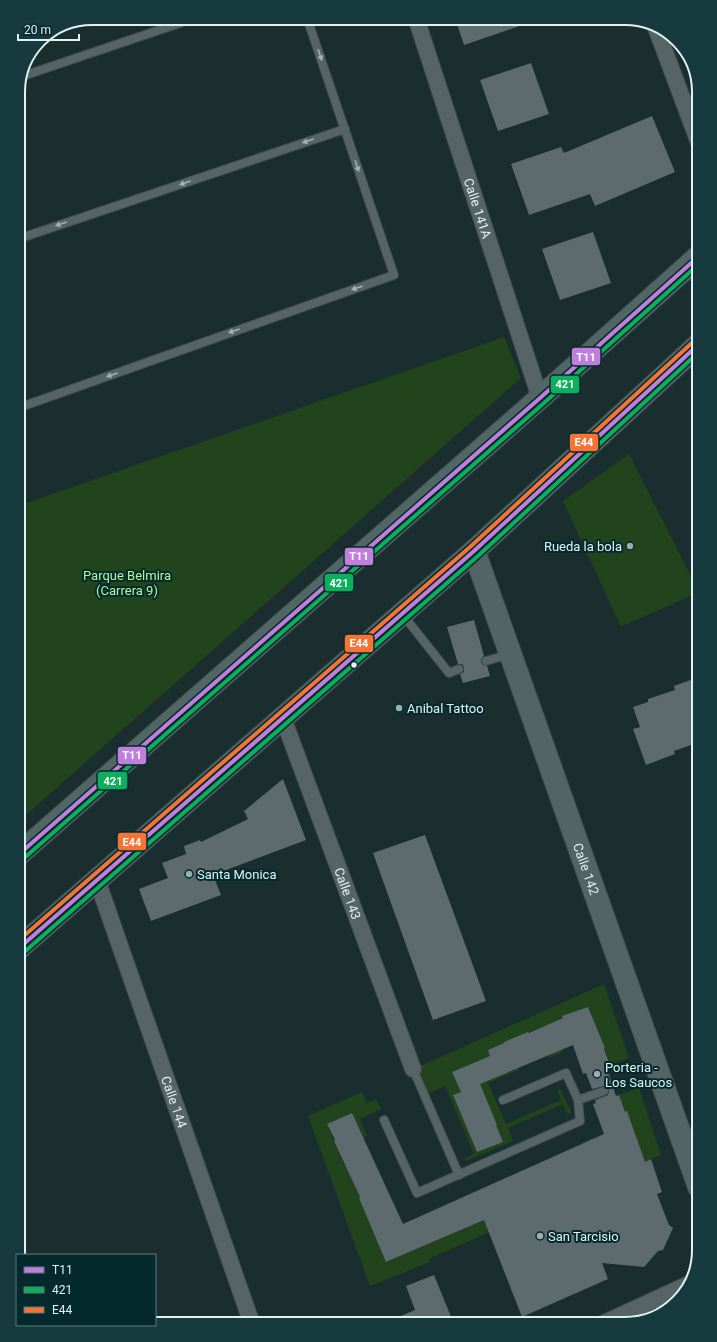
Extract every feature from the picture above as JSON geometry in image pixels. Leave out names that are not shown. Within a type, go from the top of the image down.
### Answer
[{"type":"main road","points":[[25,849],[540,398],[692,262]]},
{"type":"main road","points":[[25,943],[474,551],[692,350]]},
{"type":"main road","name":"Calle 142","points":[[474,551],[692,1167]]},
{"type":"street","name":"Calle 141A","points":[[418,25],[540,398]]},
{"type":"street","points":[[658,34],[692,124]]},
{"type":"street","name":"Calle 143","points":[[284,718],[413,1069]]},
{"type":"street","name":"Calle 144","points":[[97,880],[250,1317]]},
{"type":"street","points":[[617,1317],[680,1288]]},
{"type":"lane","points":[[27,75],[174,25]]},
{"type":"lane","points":[[25,406],[394,275],[309,25]]},
{"type":"lane","points":[[25,237],[345,129]]},
{"type":"lane","points":[[402,614],[449,673],[459,669]]},
{"type":"lane","points":[[486,661],[510,654]]},
{"type":"lane","points":[[413,1069],[459,1175]]},
{"type":"lane","points":[[384,1120],[418,1193],[580,1121],[578,1100],[566,1073],[503,1100]]},
{"type":"lane","points":[[578,1100],[604,1091]]},
{"type":"green space","name":"Parque Belmira (Carrera 9)","points":[[504,337],[521,378],[25,816],[25,504]]},
{"type":"green space","name":"Rueda la bola","points":[[629,454],[692,578],[692,595],[621,627],[563,501]]},
{"type":"green space","points":[[604,984],[629,1058],[610,1065],[604,1049],[605,1048],[588,1007],[563,1016],[572,1042],[561,1046],[563,1052],[549,1058],[545,1026],[504,1042],[488,1050],[490,1056],[452,1072],[457,1083],[464,1091],[453,1095],[477,1152],[502,1142],[497,1125],[478,1084],[518,1068],[519,1070],[488,1083],[506,1124],[561,1100],[557,1090],[560,1088],[571,1111],[571,1113],[567,1113],[563,1104],[508,1128],[513,1141],[466,1161],[464,1159],[474,1154],[445,1086],[429,1093],[418,1067]]},
{"type":"green space","points":[[639,1088],[661,1155],[429,1259],[430,1262],[370,1286],[308,1116],[362,1092],[367,1103],[376,1099],[381,1109],[360,1119],[367,1136],[363,1137],[352,1113],[327,1124],[387,1262],[466,1228],[583,1144],[581,1143],[593,1138],[594,1141],[605,1137],[625,1112],[619,1095]]},
{"type":"building","points":[[457,25],[522,25],[464,45]]},
{"type":"building","points":[[531,63],[549,114],[498,131],[480,80]]},
{"type":"building","points":[[652,116],[675,172],[595,206],[590,194],[529,215],[511,164],[561,147],[564,153]]},
{"type":"building","points":[[593,232],[611,283],[560,300],[542,249]]},
{"type":"building","points":[[474,620],[484,656],[481,662],[483,665],[487,666],[490,676],[463,683],[460,674],[464,672],[464,667],[462,664],[458,664],[447,627]]},
{"type":"building","points":[[692,680],[692,745],[674,751],[675,754],[646,765],[633,729],[640,727],[633,707],[648,702],[648,699],[675,690],[674,686]]},
{"type":"building","points":[[283,779],[306,840],[213,875],[221,895],[151,921],[139,889],[168,878],[162,863],[186,854],[184,846],[200,840],[201,842],[248,819],[244,811]]},
{"type":"building","points":[[425,835],[486,1001],[433,1020],[373,853]]},
{"type":"building","points":[[588,1007],[605,1048],[604,1049],[610,1065],[606,1066],[616,1096],[619,1095],[625,1112],[627,1111],[645,1162],[651,1159],[662,1192],[657,1194],[669,1225],[673,1228],[663,1250],[658,1251],[644,1267],[602,1263],[608,1279],[522,1317],[484,1220],[386,1262],[359,1198],[360,1197],[327,1124],[352,1113],[403,1224],[604,1134],[593,1104],[596,1103],[595,1100],[608,1095],[609,1090],[605,1086],[592,1089],[586,1073],[583,1074],[573,1045],[480,1084],[503,1142],[477,1152],[453,1095],[461,1092],[452,1072],[490,1056],[488,1050],[504,1042],[563,1018],[562,1016]]},
{"type":"building","points":[[434,1275],[451,1317],[398,1317],[415,1310],[406,1286]]},
{"type":"transit line","name":"T11","points":[[25,849],[540,398],[692,262]]},
{"type":"transit line","name":"421","points":[[25,857],[544,403],[692,270]]},
{"type":"transit line","name":"E44","points":[[25,935],[470,547],[692,343]]},
{"type":"transit line","name":"T11","points":[[25,943],[474,551],[692,350]]},
{"type":"transit line","name":"421","points":[[25,951],[478,556],[692,358]]},
{"type":"place","name":"Rueda la bola","points":[[630,546]]},
{"type":"place","name":"Anibal Tattoo","points":[[399,708]]},
{"type":"place","name":"Santa Monica","points":[[189,874]]},
{"type":"place","name":"Porteria - Los Saucos","points":[[597,1074]]},
{"type":"place","name":"San Tarcisio","points":[[540,1236]]}]
